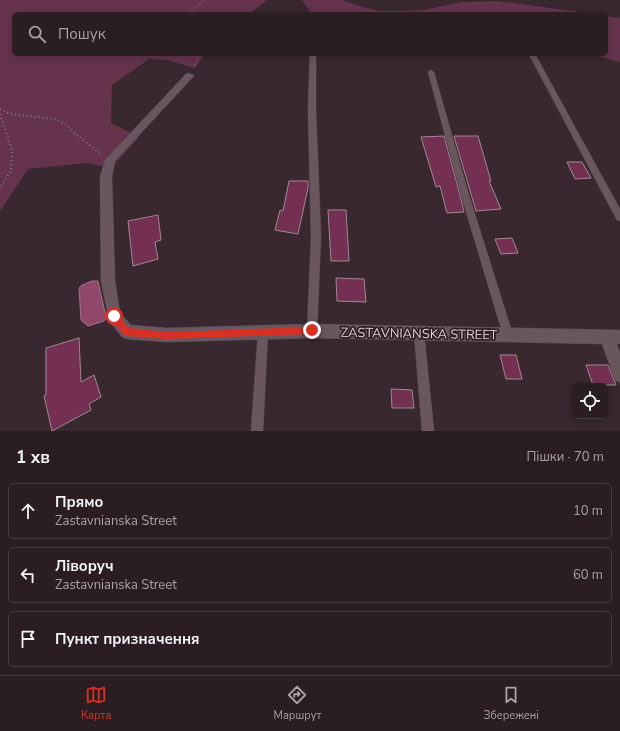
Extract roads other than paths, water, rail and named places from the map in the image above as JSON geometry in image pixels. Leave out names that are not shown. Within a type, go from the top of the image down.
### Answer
[{"type":"street","name":"ZASTAVNIANSKA STREET","points":[[190,76],[110,160],[106,177],[108,281],[114,316],[127,332],[166,336],[312,330],[508,336],[614,337]]},
{"type":"street","points":[[614,337],[620,375]]},
{"type":"lane","points":[[312,330],[316,237],[312,111],[313,56]]},
{"type":"lane","points":[[533,56],[620,216]]},
{"type":"lane","points":[[431,72],[465,195],[508,336]]},
{"type":"lane","points":[[257,431],[263,332]]},
{"type":"lane","points":[[419,333],[428,431]]}]
